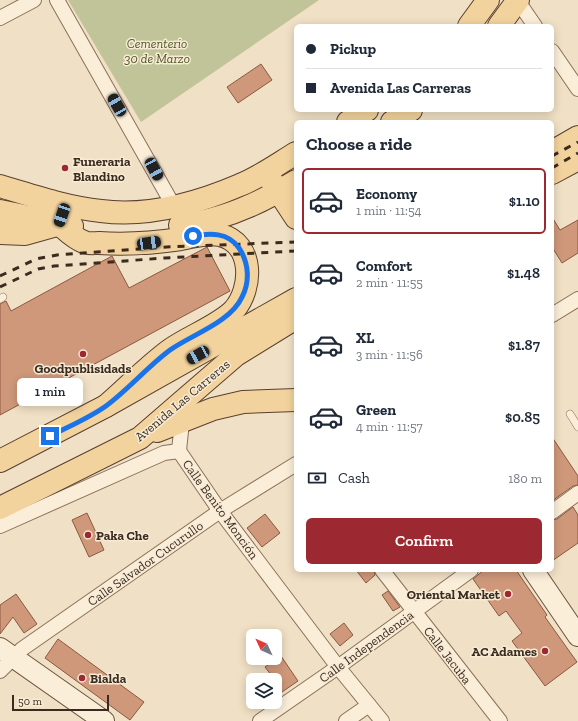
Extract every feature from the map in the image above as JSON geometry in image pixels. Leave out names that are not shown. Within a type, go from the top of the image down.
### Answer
[{"type":"main road","points":[[470,24],[488,0]]},
{"type":"main road","points":[[500,24],[518,0]]},
{"type":"main road","points":[[351,120],[364,112]]},
{"type":"main road","points":[[395,120],[409,112]]},
{"type":"main road","points":[[554,151],[578,137]]},
{"type":"main road","points":[[179,216],[208,197],[241,185],[266,172],[294,154]]},
{"type":"main road","points":[[554,172],[578,159]]},
{"type":"main road","points":[[266,172],[278,193],[294,215]]},
{"type":"main road","points":[[0,186],[93,229],[127,230],[179,216],[222,216],[261,201],[278,193],[294,182]]},
{"type":"main road","points":[[0,211],[62,215],[84,242]]},
{"type":"main road","points":[[24,234],[62,215]]},
{"type":"main road","points":[[0,233],[24,234],[84,242],[113,244],[149,243],[206,234],[219,234],[230,239],[238,247],[244,257],[248,269],[247,283],[242,298],[233,311],[169,351],[106,406]]},
{"type":"main road","name":"Avenida Las Carreras","points":[[0,462],[106,406],[294,300]]},
{"type":"main road","name":"Avenida Las Carreras","points":[[0,508],[140,438],[236,355],[294,319]]},
{"type":"main road","points":[[169,351],[211,348]]},
{"type":"main road","points":[[140,438],[213,409],[243,402],[294,400]]},
{"type":"main road","points":[[0,443],[63,429]]},
{"type":"main road","points":[[534,572],[578,636]]},
{"type":"main road","points":[[3,662],[81,721]]},
{"type":"main road","points":[[3,662],[104,721]]},
{"type":"street","points":[[0,18],[34,0]]},
{"type":"street","points":[[57,0],[179,216]]},
{"type":"street","points":[[518,0],[534,24]]},
{"type":"street","points":[[554,54],[578,89]]},
{"type":"street","points":[[554,314],[578,299]]},
{"type":"street","points":[[179,450],[182,421]]},
{"type":"street","name":"Calle Benito Monción","points":[[0,526],[164,453],[179,450],[220,511],[338,667],[382,721]]},
{"type":"street","name":"Calle Salvador Cucurullo","points":[[3,662],[220,511],[294,465]]},
{"type":"street","points":[[554,511],[578,493]]},
{"type":"street","name":"Calle Jacuba","points":[[384,572],[500,721]]},
{"type":"street","name":"Calle Independencia","points":[[260,721],[338,667],[468,572]]},
{"type":"street","points":[[346,721],[369,705]]},
{"type":"lane","points":[[570,414],[578,427]]},
{"type":"green space","name":"Cementerio 30 de Marzo","points":[[68,0],[319,0],[141,122]]},
{"type":"building","points":[[261,64],[272,80],[238,103],[227,87]]},
{"type":"building","points":[[554,220],[560,230],[578,220],[578,253],[562,263],[554,250]]},
{"type":"building","points":[[207,247],[230,291],[0,415],[0,304],[6,301],[11,311],[112,256],[129,288]]},
{"type":"building","points":[[554,440],[578,476],[578,485],[573,486],[554,500]]},
{"type":"building","points":[[573,507],[578,515],[578,543],[554,560],[554,520]]},
{"type":"building","name":"Paka Che","points":[[87,513],[104,550],[89,557],[72,520]]},
{"type":"building","points":[[265,514],[280,533],[262,547],[247,528]]},
{"type":"building","points":[[358,572],[374,572],[375,575],[366,583]]},
{"type":"building","points":[[482,572],[517,572],[547,615],[545,617],[577,662],[545,686],[512,641],[522,633],[506,611],[499,616],[473,579]]},
{"type":"building","points":[[388,591],[400,607],[393,611],[382,595]]},
{"type":"building","points":[[16,594],[37,624],[24,633],[13,617],[0,634],[0,605]]},
{"type":"building","points":[[344,623],[353,635],[340,646],[330,634]]},
{"type":"building","points":[[58,639],[144,702],[130,720],[45,658]]},
{"type":"building","points":[[282,657],[298,681],[282,692],[282,673],[270,673],[265,667],[268,665],[282,665]]},
{"type":"railway","points":[[554,155],[578,142]]},
{"type":"railway","points":[[554,167],[578,153]]},
{"type":"railway","points":[[0,276],[36,259],[57,255],[167,247],[294,242]]},
{"type":"railway","points":[[0,287],[38,269],[54,266],[294,251]]},
{"type":"place","name":"Funeraria Blandino","points":[[65,168]]},
{"type":"place","name":"Goodpublisidads","points":[[83,354]]},
{"type":"place","name":"Paka Che","points":[[88,535]]},
{"type":"place","name":"Oriental Market","points":[[508,594]]},
{"type":"place","name":"AC Adames","points":[[545,651]]},
{"type":"place","name":"Bialda","points":[[82,678]]},
{"type":"route","points":[[50,436],[106,406],[169,351],[233,311],[242,298],[247,283],[248,269],[244,257],[238,247],[230,239],[219,234],[193,236]]}]
